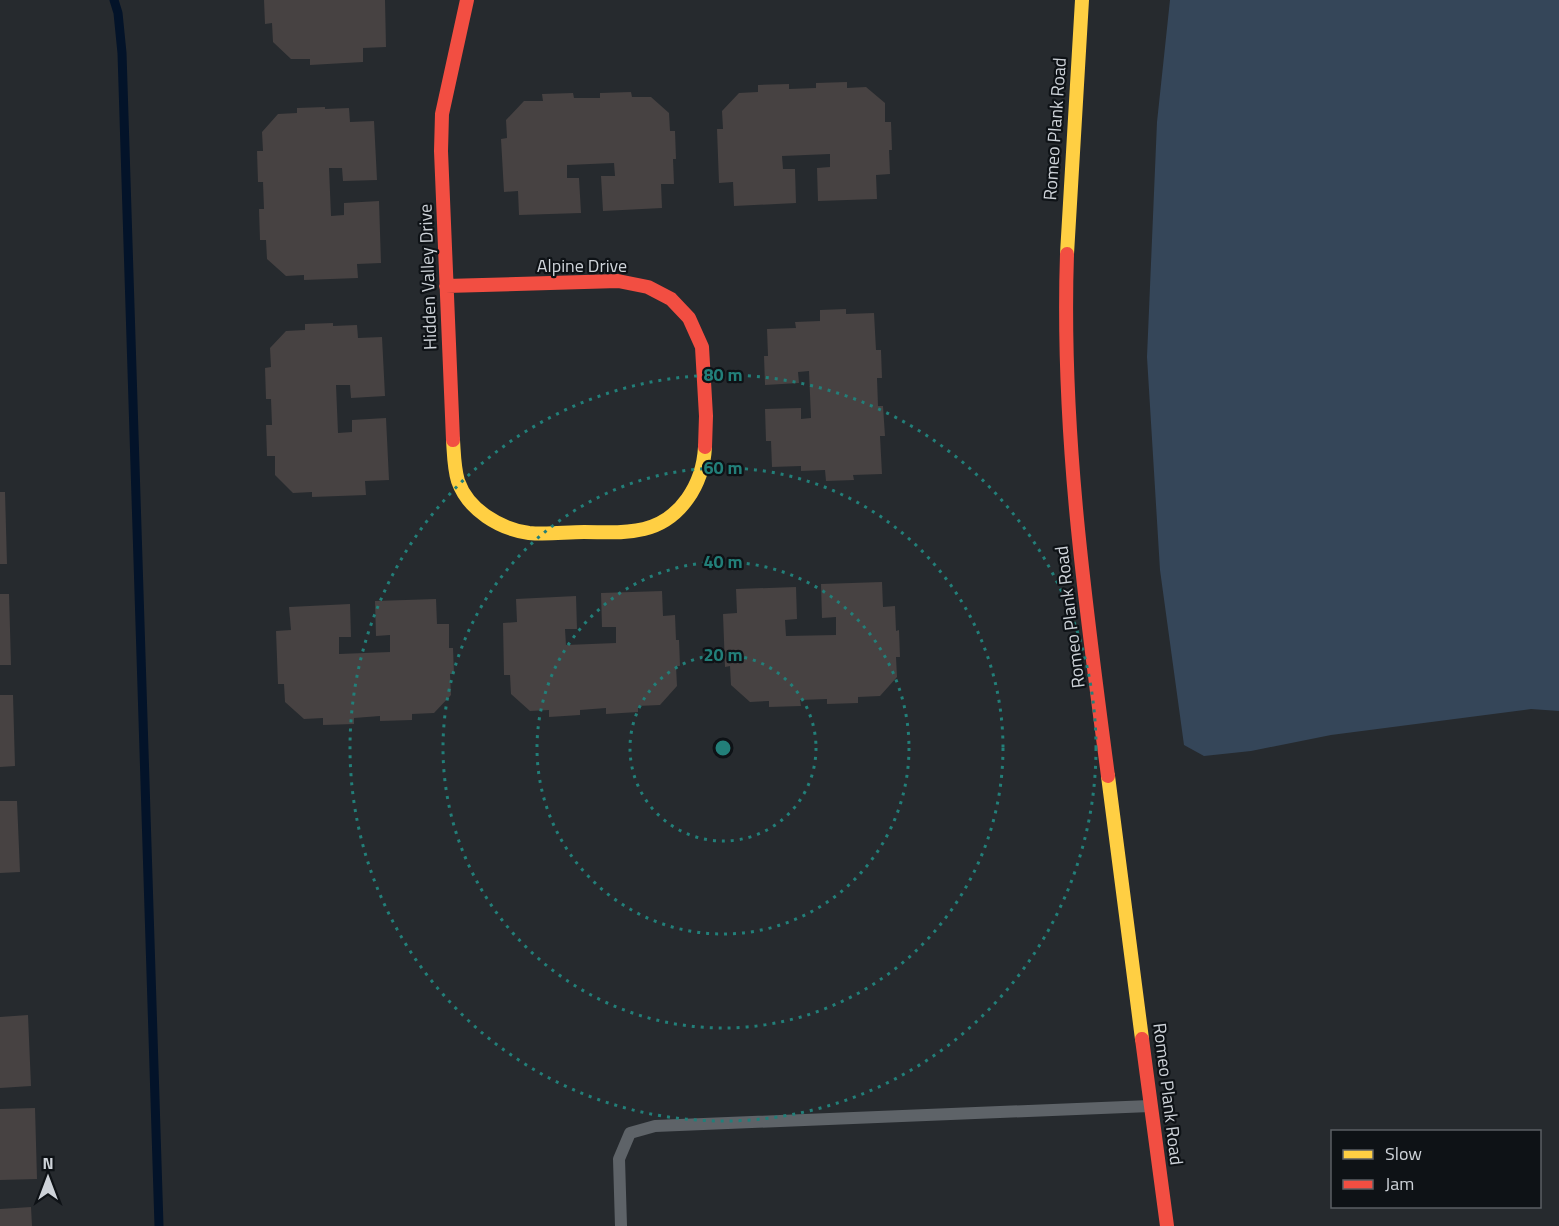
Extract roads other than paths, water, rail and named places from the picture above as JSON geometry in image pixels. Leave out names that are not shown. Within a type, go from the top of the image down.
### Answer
[{"type":"main road","name":"Hidden Valley Drive","points":[[467,0],[442,114],[441,151],[456,476],[470,502],[500,526],[509,530]]},
{"type":"main road","name":"Romeo Plank Road","points":[[1082,0],[1068,210],[1065,299],[1068,419],[1082,579],[1167,1226]]},
{"type":"main road","name":"Alpine Drive","points":[[446,286],[618,281],[642,284],[672,299],[687,315],[702,347],[706,449],[698,484],[686,501],[670,515],[652,526],[622,531],[529,533],[509,530]]},
{"type":"lane","points":[[621,1226],[620,1159],[630,1134],[655,1126],[1151,1106]]},
{"type":"waterway","points":[[114,0],[118,13],[122,53],[159,1226]]}]
